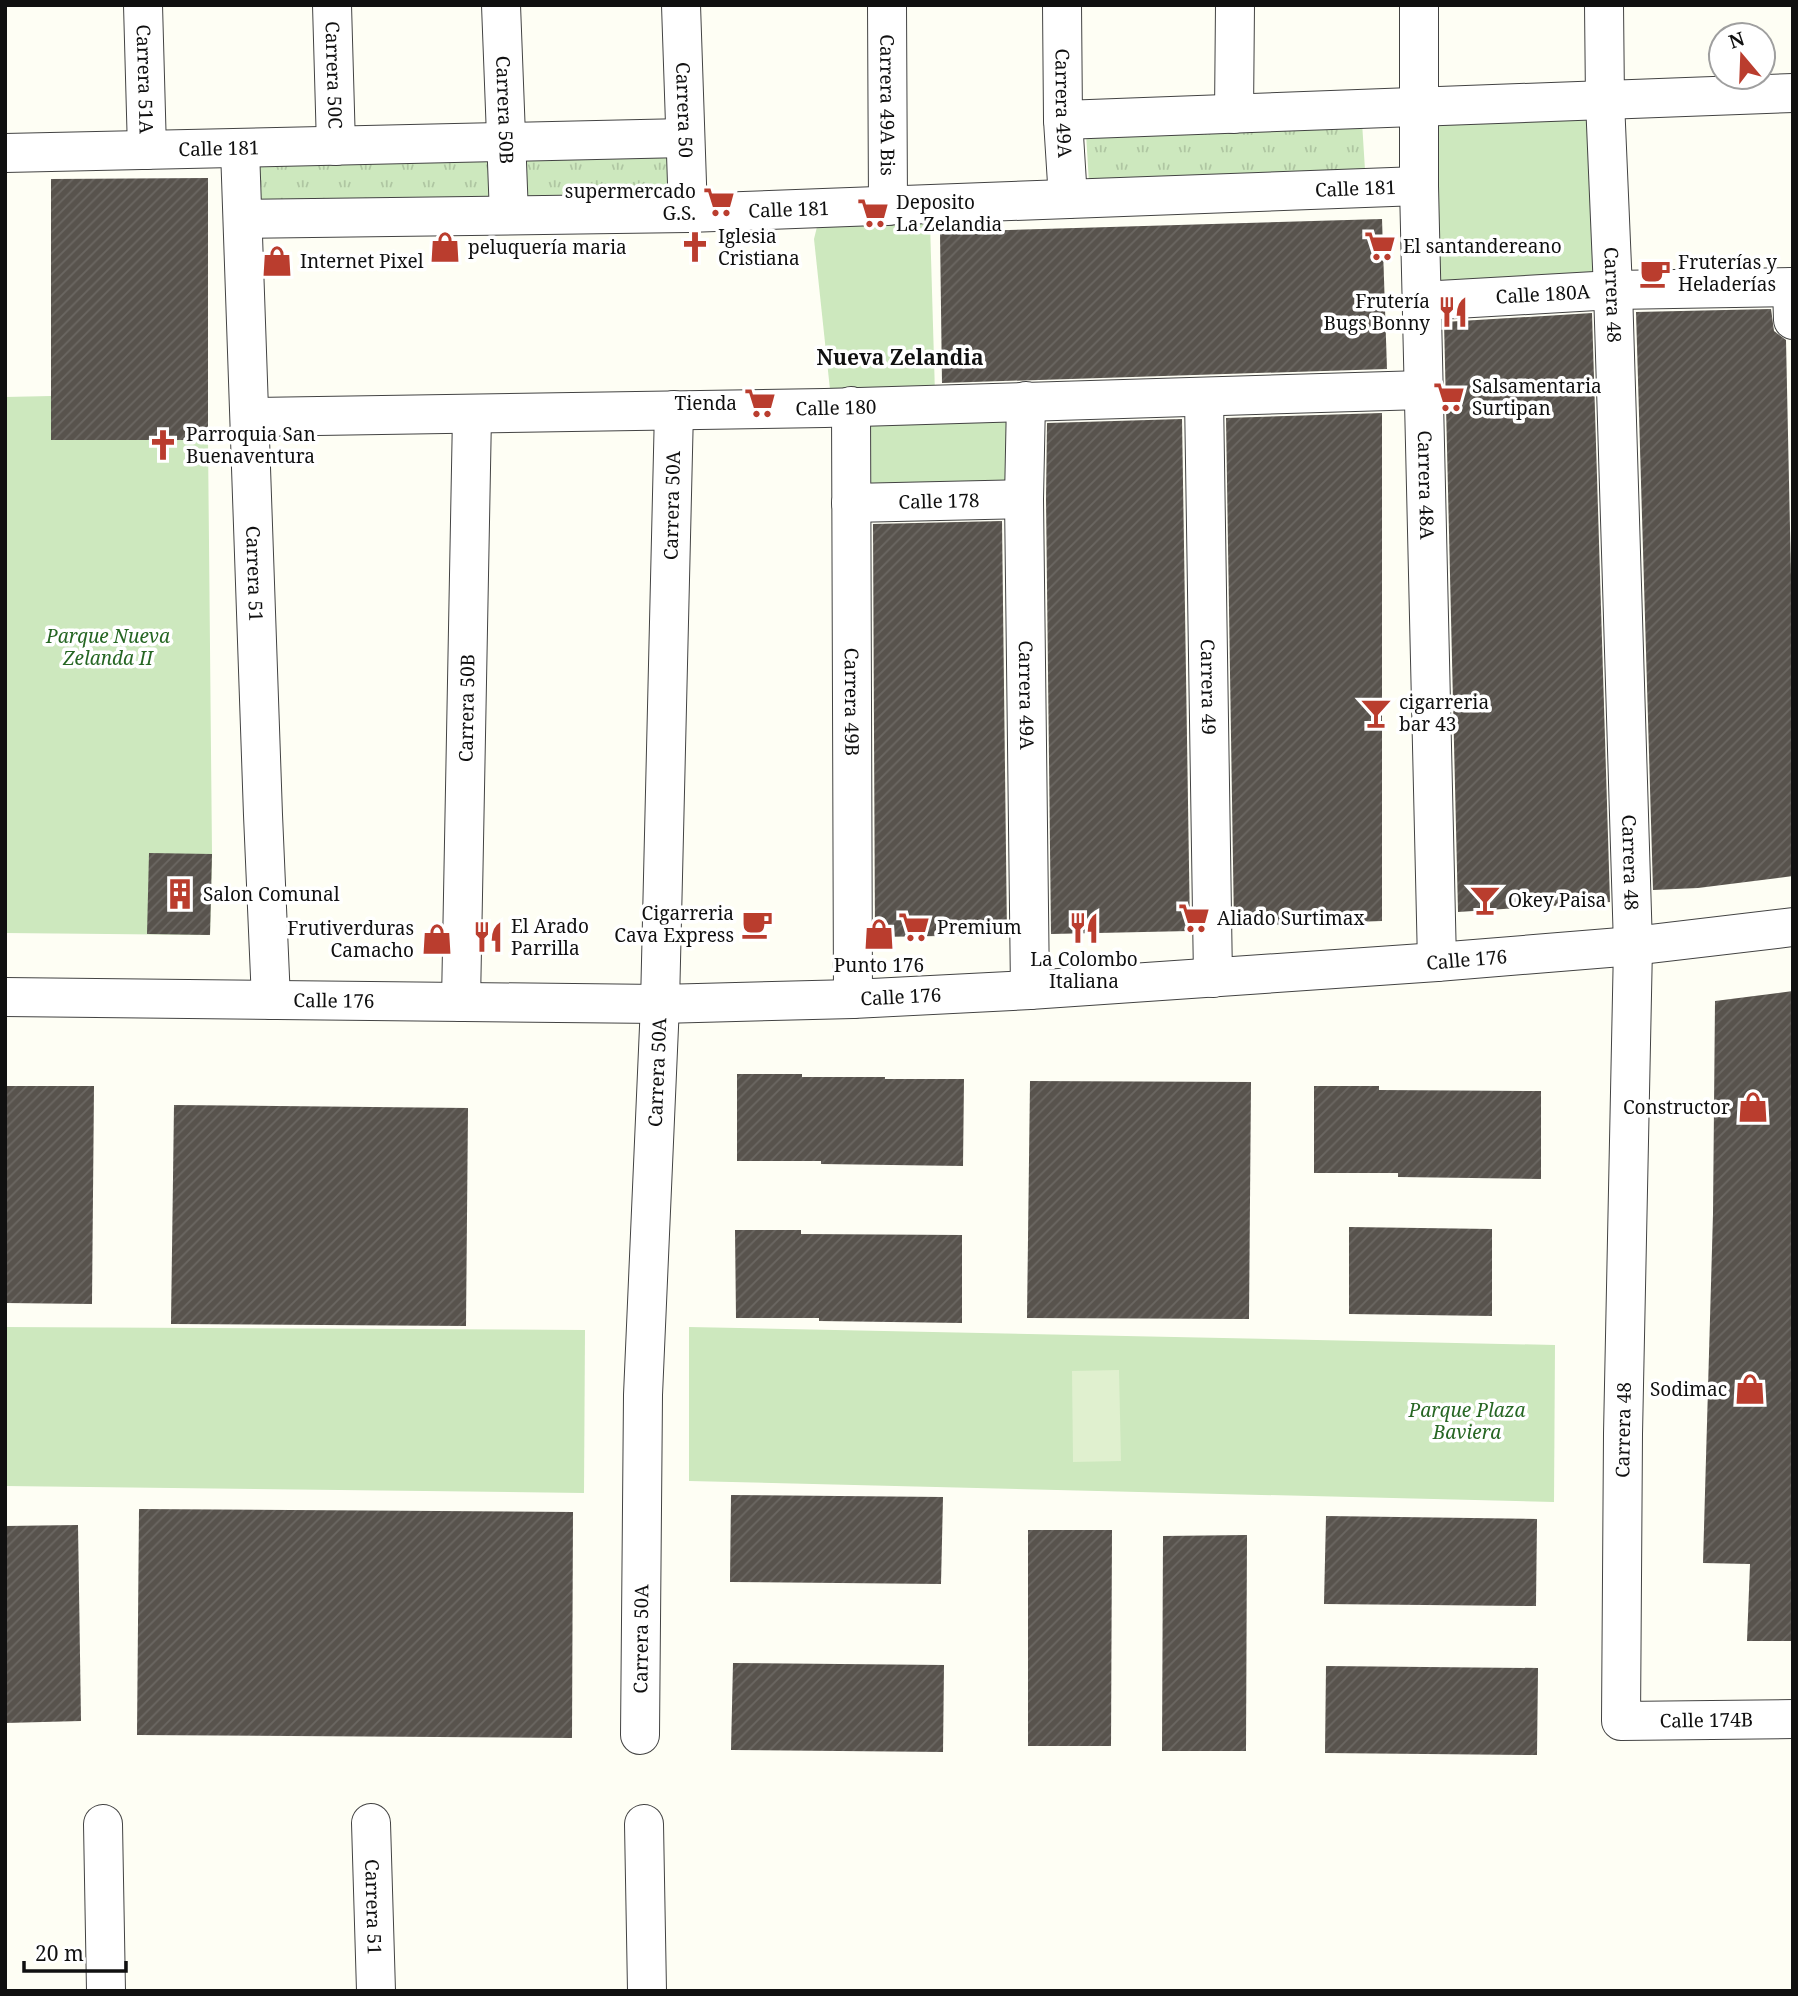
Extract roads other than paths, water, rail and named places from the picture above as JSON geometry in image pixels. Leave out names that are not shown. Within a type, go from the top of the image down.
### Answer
[{"type":"street","name":"Carrera 51A","points":[[143,5],[147,150]]},
{"type":"street","name":"Carrera 50C","points":[[332,5],[335,146]]},
{"type":"street","name":"Carrera 50B","points":[[500,5],[509,215]]},
{"type":"street","name":"Carrera 50","points":[[681,5],[688,213]]},
{"type":"street","name":"Carrera 49A Bis","points":[[887,5],[888,206]]},
{"type":"street","name":"Carrera 49A","points":[[1062,5],[1063,120],[1069,199]]},
{"type":"street","points":[[1234,114],[1235,5]]},
{"type":"street","name":"Carrera 48A","points":[[1419,5],[1421,301],[1437,962]]},
{"type":"street","name":"Carrera 48","points":[[1604,5],[1633,946],[1623,1434],[1621,1721]]},
{"type":"street","points":[[1063,120],[1793,93]]},
{"type":"street","name":"Calle 181","points":[[5,153],[685,138]]},
{"type":"street","name":"Carrera 51","points":[[240,149],[271,1000]]},
{"type":"street","name":"Calle 181","points":[[243,219],[688,213],[1419,186]]},
{"type":"street","name":"Calle 180A","points":[[1421,301],[1613,289],[1792,298]]},
{"type":"street","name":"Calle 180","points":[[250,417],[472,415],[1423,390]]},
{"type":"street","name":"Carrera 49","points":[[1204,397],[1213,978]]},
{"type":"street","name":"Carrera 49A","points":[[1026,401],[1024,499],[1030,990]]},
{"type":"street","name":"Carrera 49B","points":[[851,406],[853,999]]},
{"type":"street","name":"Carrera 50A","points":[[640,1735],[643,1395],[660,1004],[674,410]]},
{"type":"street","name":"Carrera 50B","points":[[461,1002],[472,415]]},
{"type":"street","name":"Calle 178","points":[[851,503],[1024,499]]},
{"type":"street","name":"Calle 176","points":[[5,997],[660,1004],[853,999],[1030,990],[1437,962],[1633,946],[1793,927]]},
{"type":"street","name":"Calle 174B","points":[[1621,1721],[1793,1719]]},
{"type":"street","points":[[103,1824],[106,1991]]},
{"type":"street","name":"Carrera 51","points":[[371,1824],[376,1991]]},
{"type":"street","points":[[644,1824],[647,1991]]},
{"type":"place","name":"supermercado G.S.","points":[[719,202]]},
{"type":"place","name":"Deposito La Zelandia","points":[[873,213]]},
{"type":"place","name":"El santandereano","points":[[1380,246]]},
{"type":"place","name":"peluquería maria","points":[[445,247]]},
{"type":"place","name":"Iglesia Cristiana","points":[[695,247]]},
{"type":"place","name":"Internet Pixel","points":[[277,261]]},
{"type":"place","name":"Fruterías y Heladerías","points":[[1655,273]]},
{"type":"place","name":"Frutería Bugs Bonny","points":[[1453,312]]},
{"type":"place","name":"Salsamentaria Surtipan","points":[[1449,397]]},
{"type":"place","name":"Tienda","points":[[760,403]]},
{"type":"place","name":"Parroquia San Buenaventura","points":[[163,445]]},
{"type":"place","name":"cigarreria bar 43","points":[[1376,713]]},
{"type":"place","name":"Salon Comunal","points":[[180,894]]},
{"type":"place","name":"Okey Paisa","points":[[1485,900]]},
{"type":"place","name":"Aliado Surtimax","points":[[1194,918]]},
{"type":"place","name":"Cigarreria Cava Express","points":[[757,924]]},
{"type":"place","name":"Premium","points":[[914,927]]},
{"type":"place","name":"La Colombo Italiana","points":[[1084,928]]},
{"type":"place","name":"Punto 176","points":[[879,934]]},
{"type":"place","name":"El Arado Parrilla","points":[[488,937]]},
{"type":"place","name":"Frutiverduras Camacho","points":[[437,939]]},
{"type":"place","name":"Constructor","points":[[1753,1107]]},
{"type":"place","name":"Sodimac","points":[[1750,1389]]},
{"type":"district","name":"Nueva Zelandia","points":[[900,357]]},
{"type":"park label","name":"Parque Nueva Zelanda II","points":[[108,647]]},
{"type":"park label","name":"Parque Plaza Baviera","points":[[1467,1421]]}]
